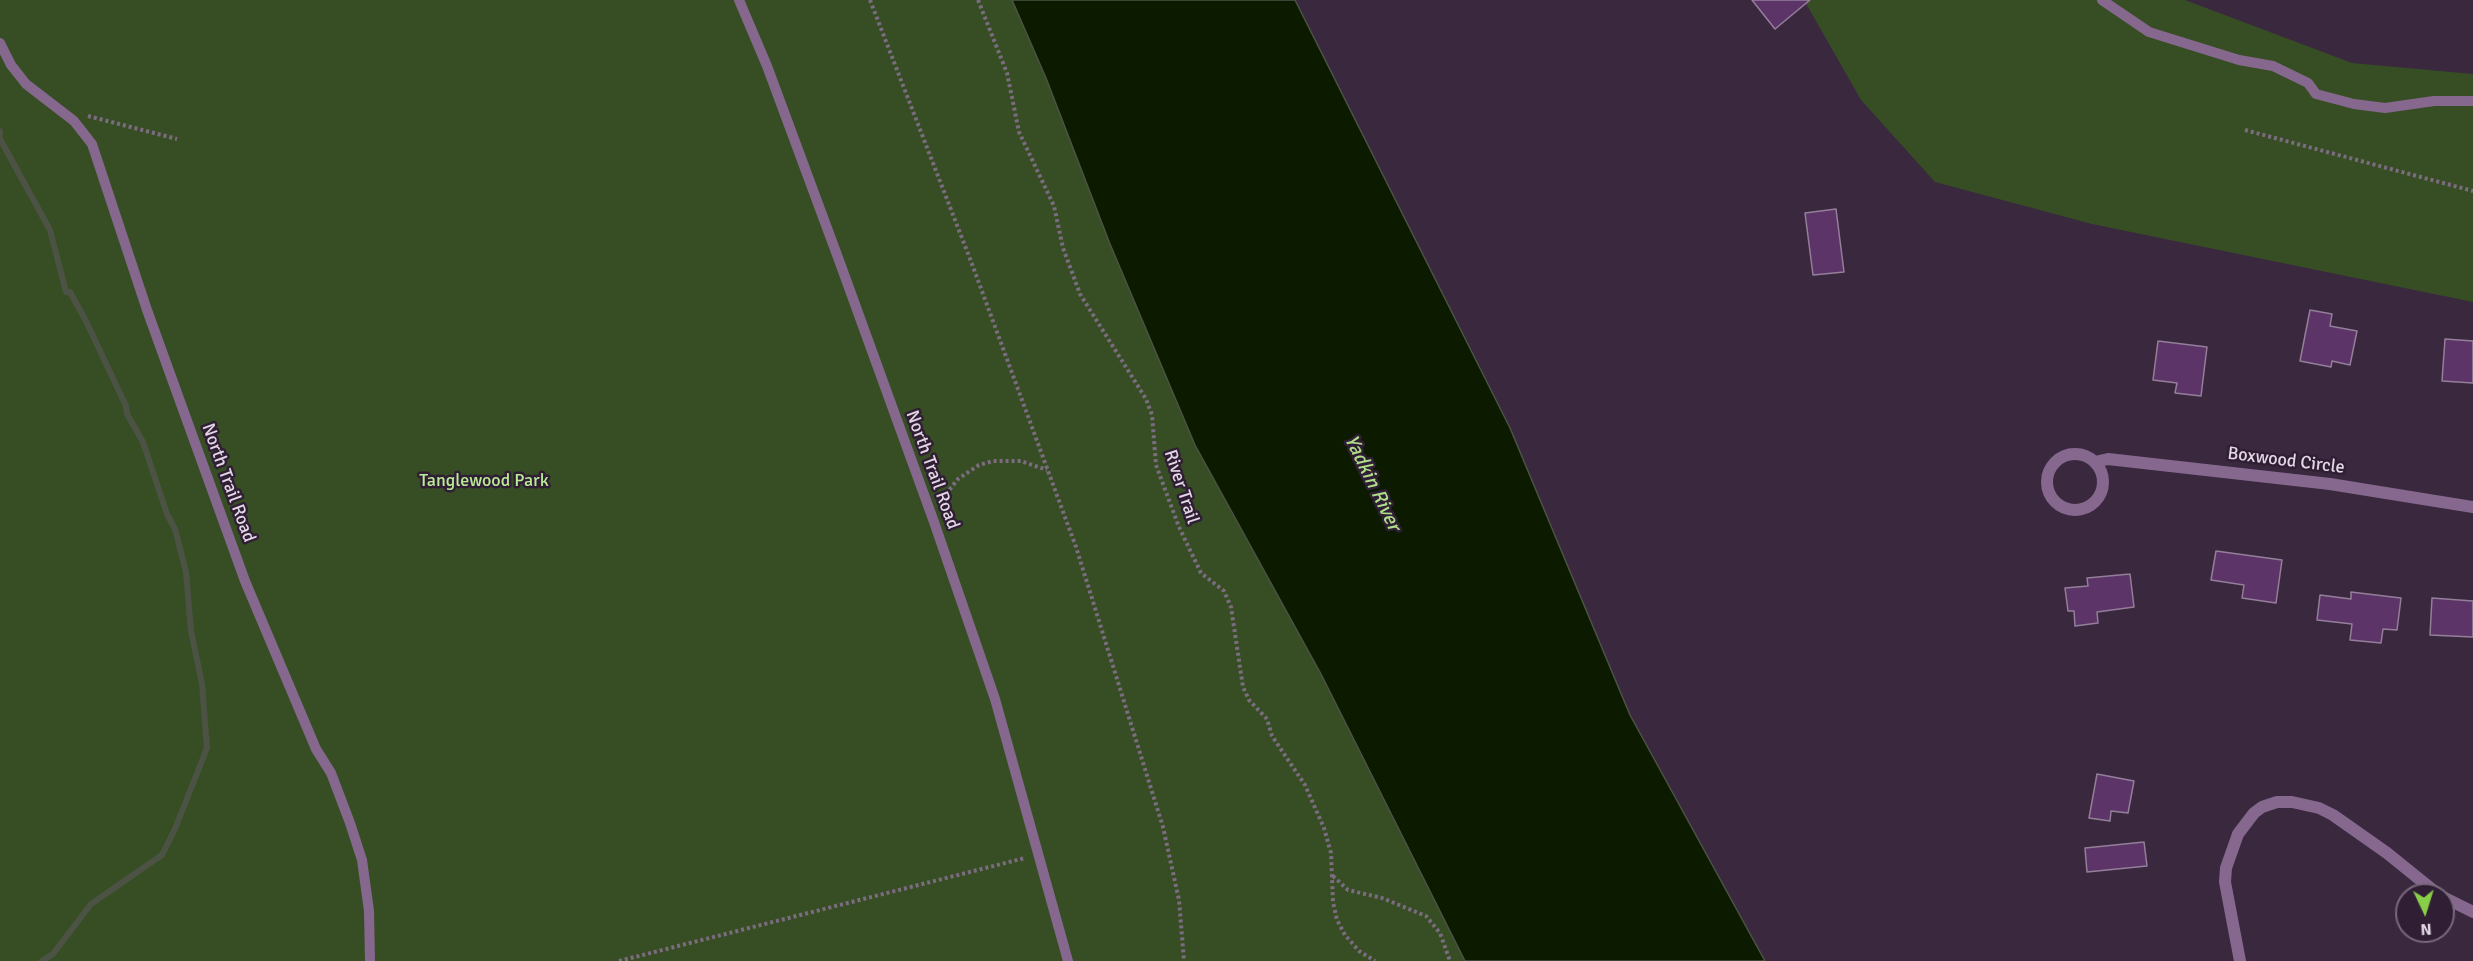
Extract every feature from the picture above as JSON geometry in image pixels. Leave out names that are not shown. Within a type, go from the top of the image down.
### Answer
[{"type":"street","points":[[2078,454],[2095,462],[2100,469],[2103,487],[2095,503],[2087,508],[2069,510],[2054,500],[2047,483],[2048,474],[2060,459],[2078,454]]},
{"type":"street","name":"Boxwood Circle","points":[[2095,462],[2108,459],[2330,484],[2473,507]]},
{"type":"street","points":[[2240,961],[2225,882],[2226,868],[2238,834],[2254,813],[2262,807],[2277,802],[2292,802],[2319,808],[2333,815],[2387,853],[2424,883]]},
{"type":"street","points":[[2455,903],[2473,912]]},
{"type":"lane","name":"North Trail Road","points":[[739,0],[767,66],[934,522],[994,699],[1068,961]]},
{"type":"lane","points":[[2102,0],[2149,32],[2230,57],[2273,66],[2308,83],[2316,94],[2345,102],[2385,108],[2434,101],[2473,101]]},
{"type":"lane","name":"North Trail Road","points":[[0,43],[11,65],[26,84],[74,121],[92,144],[147,310],[245,581],[316,749],[331,773],[350,823],[362,860],[369,912],[370,961]]},
{"type":"path","points":[[870,0],[1076,547],[1163,827],[1179,900],[1184,961]]},
{"type":"path","name":"River Trail","points":[[978,0],[1007,73],[1019,132],[1054,206],[1063,248],[1080,294],[1146,399],[1152,415],[1156,465],[1179,527],[1201,573],[1224,591],[1231,607],[1246,694],[1267,719],[1272,736],[1305,785],[1329,840],[1333,902],[1337,920],[1352,943],[1375,961]]},
{"type":"path","points":[[83,115],[177,139]]},
{"type":"path","points":[[2246,129],[2473,191]]},
{"type":"path","points":[[934,522],[937,510],[949,488],[979,465],[1007,460],[1021,461],[1048,471]]},
{"type":"path","points":[[619,961],[1039,855]]},
{"type":"path","points":[[1333,875],[1348,890],[1382,898],[1426,916],[1440,933],[1450,961]]},
{"type":"green space","name":"Tanglewood Park","points":[[0,0],[1012,0],[1046,78],[1110,244],[1195,445],[1321,674],[1465,961],[0,961]]},
{"type":"green space","points":[[1804,0],[2185,0],[2352,63],[2473,74],[2473,302],[2092,224],[1935,182],[1861,100]]},
{"type":"water","name":"Yadkin River","points":[[1012,0],[1295,0],[1510,428],[1630,715],[1765,961],[1465,961],[1321,674],[1195,445],[1110,244],[1046,78]]},
{"type":"building","points":[[1752,0],[1810,0],[1775,29]]},
{"type":"building","points":[[1836,209],[1844,272],[1813,275],[1805,213]]},
{"type":"building","points":[[2310,310],[2332,314],[2330,326],[2357,331],[2350,365],[2332,361],[2331,367],[2300,361]]},
{"type":"building","points":[[2445,339],[2473,341],[2473,383],[2442,381]]},
{"type":"building","points":[[2158,341],[2207,347],[2201,396],[2175,393],[2177,383],[2153,380]]},
{"type":"building","points":[[2216,551],[2282,560],[2276,603],[2242,598],[2244,585],[2211,580]]},
{"type":"building","points":[[2130,574],[2134,607],[2097,612],[2098,623],[2075,626],[2074,611],[2068,611],[2065,588],[2088,586],[2087,578]]},
{"type":"building","points":[[2351,592],[2401,598],[2397,630],[2383,629],[2381,643],[2350,640],[2352,624],[2317,620],[2320,595],[2351,599]]},
{"type":"building","points":[[2432,598],[2473,601],[2473,637],[2430,635]]},
{"type":"building","points":[[2097,774],[2134,781],[2128,813],[2111,811],[2110,821],[2089,818]]},
{"type":"building","points":[[2144,842],[2147,866],[2087,872],[2085,848]]},
{"type":"waterway","points":[[0,139],[50,230],[66,292],[70,292],[86,321],[126,406],[127,414],[143,442],[167,514],[175,529],[186,572],[191,631],[202,684],[207,748],[175,829],[162,855],[91,904],[53,954],[42,961]]}]
